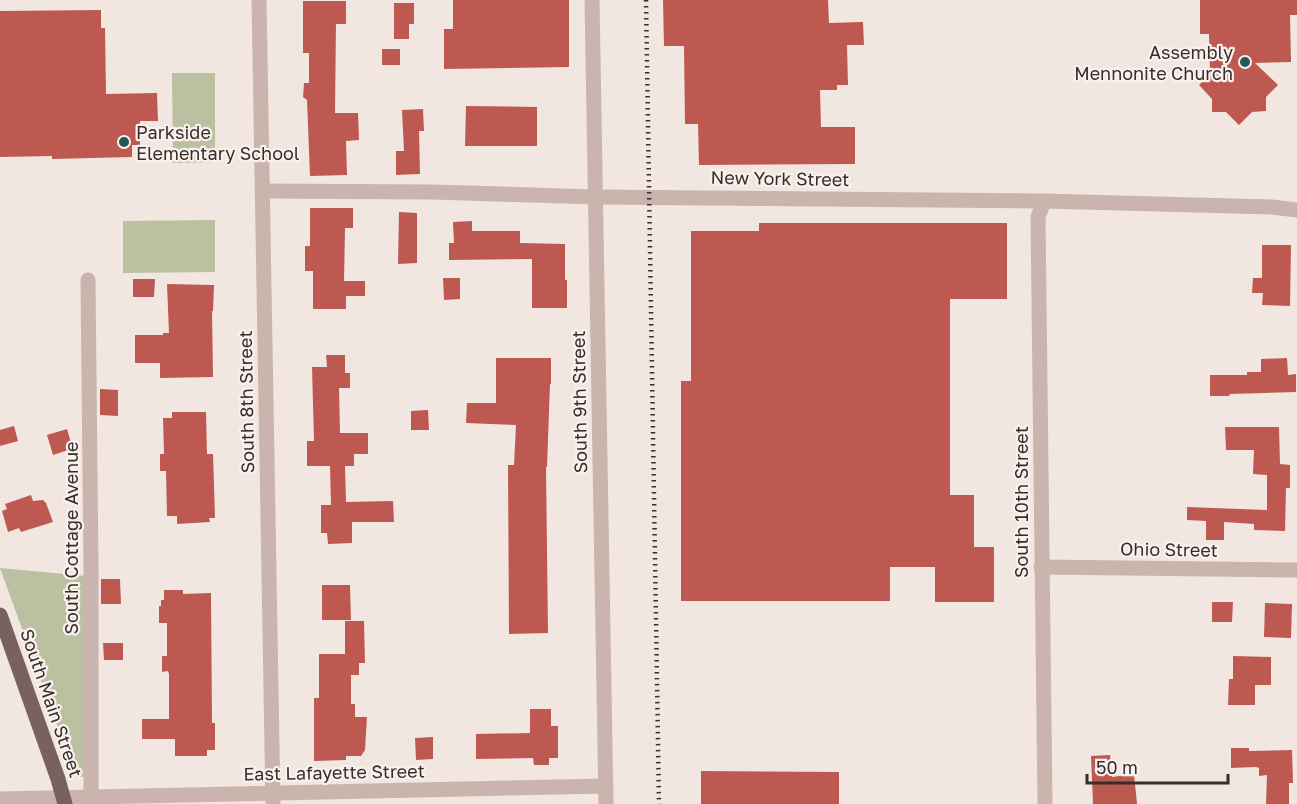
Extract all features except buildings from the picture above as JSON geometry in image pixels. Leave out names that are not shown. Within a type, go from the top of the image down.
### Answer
[{"type":"main road","name":"South Main Street","points":[[0,615],[64,801]]},
{"type":"street","name":"South 8th Street","points":[[259,0],[273,798]]},
{"type":"street","name":"South 9th Street","points":[[592,0],[606,804]]},
{"type":"street","name":"New York Street","points":[[262,191],[1044,201],[1272,207],[1297,210]]},
{"type":"street","name":"South 10th Street","points":[[1044,201],[1038,217],[1045,804]]},
{"type":"street","name":"South Cottage Avenue","points":[[88,280],[91,797]]},
{"type":"street","name":"Ohio Street","points":[[1041,567],[1297,570]]},
{"type":"street","name":"East Lafayette Street","points":[[0,799],[64,801],[91,797],[273,798],[606,786]]},
{"type":"green space","points":[[172,73],[215,73],[215,162],[173,163]]},
{"type":"green space","points":[[215,220],[215,272],[123,273],[123,221]]},
{"type":"green space","points":[[0,568],[86,576],[85,777],[76,777]]},
{"type":"railway","points":[[646,0],[659,804]]},
{"type":"place","name":"Assembly Mennonite Church","points":[[1245,62]]},
{"type":"place","name":"Parkside Elementary School","points":[[124,142]]}]
